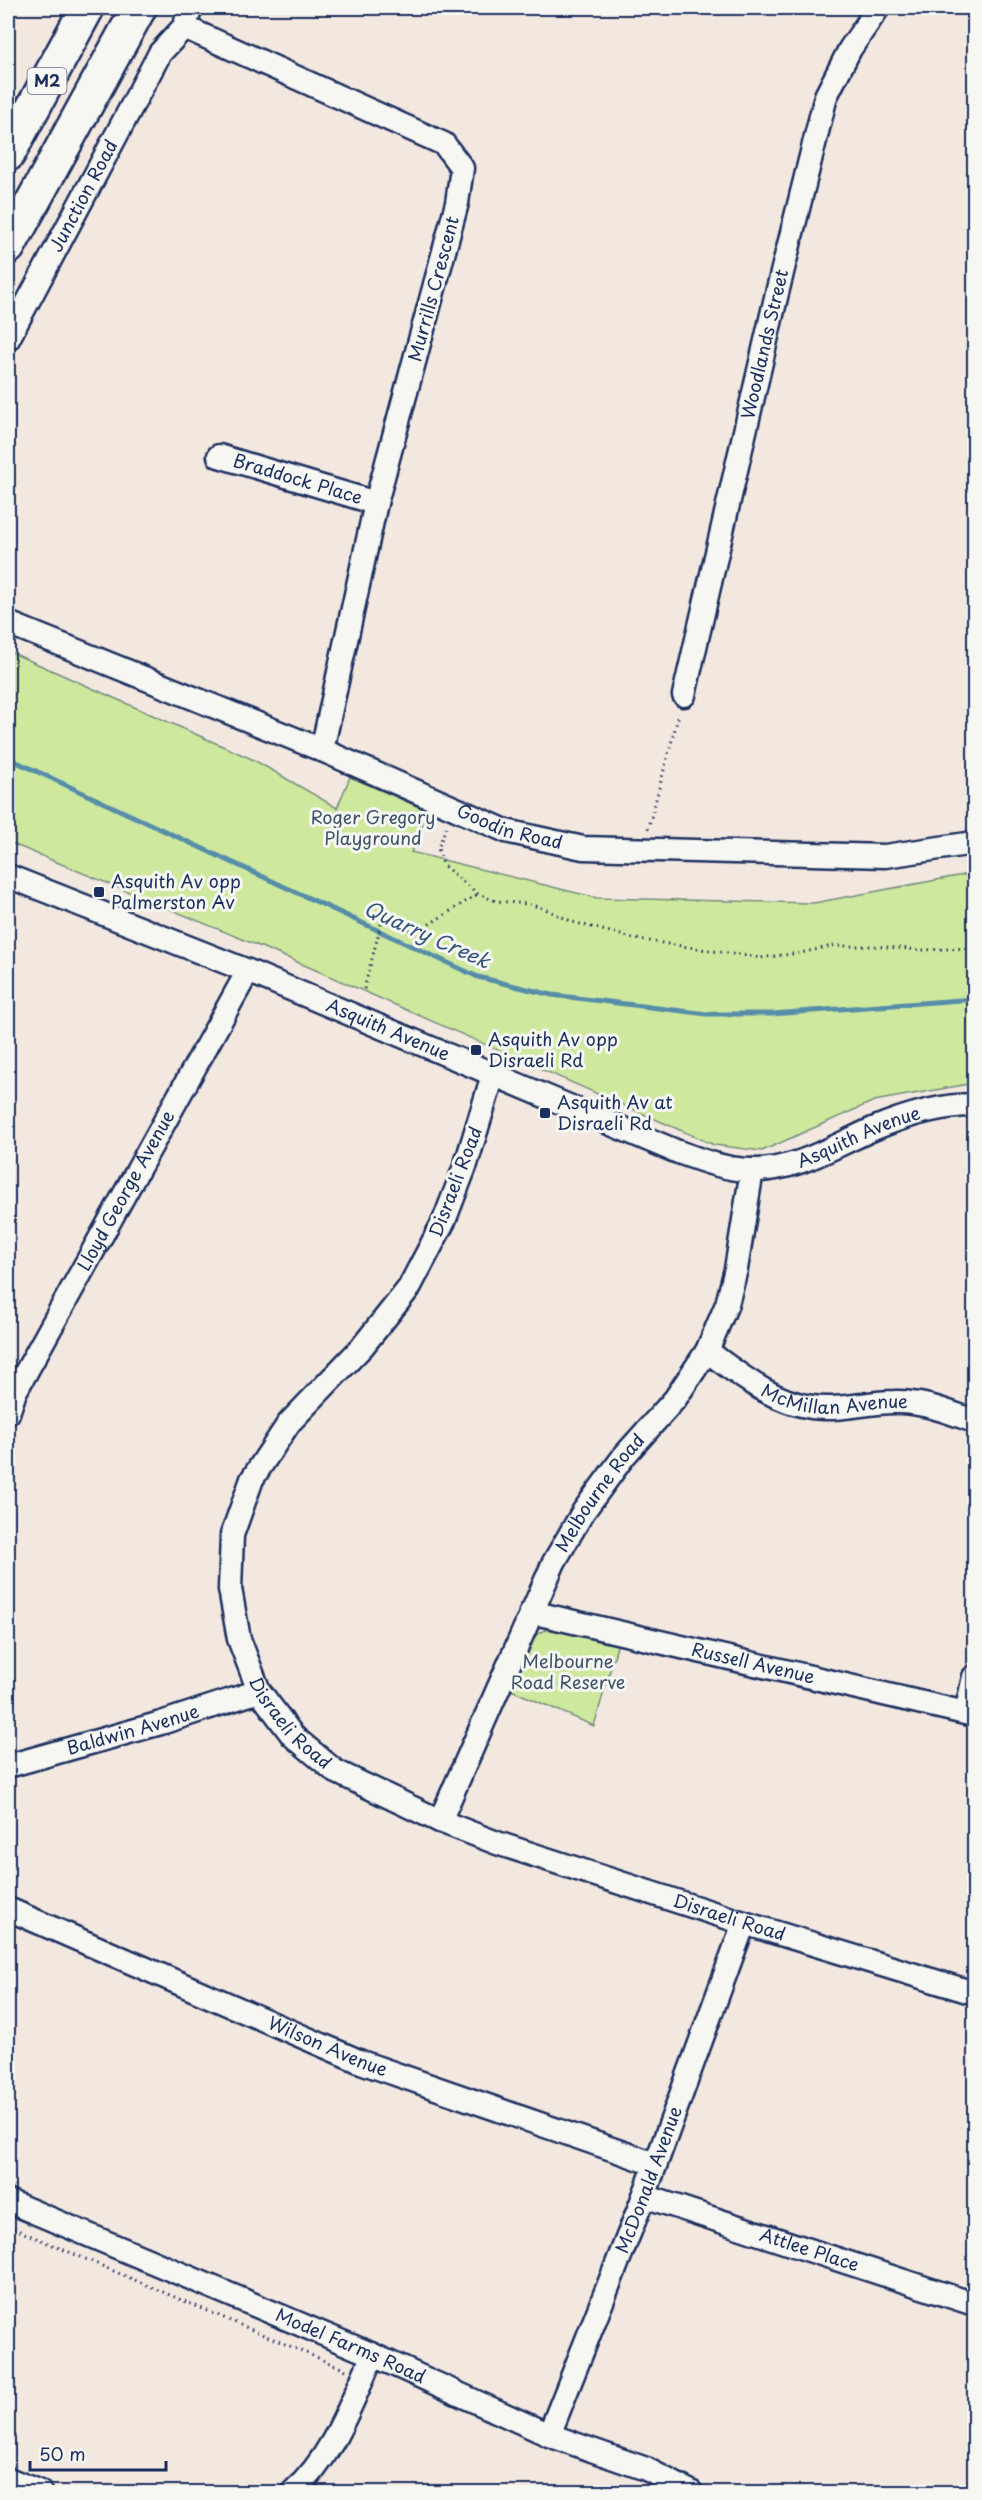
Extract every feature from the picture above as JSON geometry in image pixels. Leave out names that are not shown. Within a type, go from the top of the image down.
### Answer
[{"type":"highway","name":"M2","points":[[8,154],[87,8]]},
{"type":"highway","points":[[8,247],[139,8]]},
{"type":"street","name":"Woodlands Street","points":[[684,695],[777,293],[826,96],[850,49],[878,8]]},
{"type":"street","name":"Murrills Crescent","points":[[160,53],[187,17],[444,144],[462,168],[457,203],[376,503],[322,750]]},
{"type":"street","name":"Junction Road","points":[[8,339],[160,53]]},
{"type":"street","name":"Braddock Place","points":[[219,456],[376,503]]},
{"type":"street","name":"Goodin Road","points":[[8,623],[322,750],[506,831],[583,848],[885,856],[975,843]]},
{"type":"street","name":"Asquith Avenue","points":[[8,876],[248,971],[673,1150],[726,1167],[752,1170],[798,1162],[896,1120],[932,1110],[975,1105]]},
{"type":"street","name":"Lloyd George Avenue","points":[[8,1413],[15,1392],[248,971]]},
{"type":"street","name":"Disraeli Road","points":[[493,1075],[466,1164],[444,1221],[409,1288],[362,1347],[289,1423],[252,1479],[232,1535],[230,1589],[239,1639],[259,1691],[293,1736],[335,1771],[440,1821],[497,1843],[744,1923],[975,1993]]},
{"type":"street","name":"Melbourne Road","points":[[440,1821],[554,1562],[583,1512],[624,1456],[675,1399],[706,1352],[727,1304],[736,1269],[752,1170]]},
{"type":"street","name":"McMillan Avenue","points":[[706,1352],[760,1388],[782,1399],[810,1407],[840,1409],[893,1402],[921,1403],[975,1421]]},
{"type":"street","name":"Russell Avenue","points":[[531,1612],[970,1714]]},
{"type":"street","points":[[970,1714],[975,1677]]},
{"type":"street","name":"Baldwin Avenue","points":[[8,1766],[259,1691]]},
{"type":"street","name":"Wilson Avenue","points":[[8,1909],[361,2062],[655,2164]]},
{"type":"street","name":"McDonald Avenue","points":[[549,2435],[644,2196],[744,1923]]},
{"type":"street","name":"Attlee Place","points":[[644,2196],[975,2304]]},
{"type":"street","name":"Model Farms Road","points":[[8,2201],[373,2355],[549,2435],[646,2469],[691,2493]]},
{"type":"street","points":[[293,2493],[311,2476],[330,2446],[373,2355]]},
{"type":"street","points":[[8,2479],[40,2493]]},
{"type":"path","points":[[643,849],[684,695]]},
{"type":"path","points":[[456,809],[441,837],[438,849],[444,866],[478,894],[496,901],[528,904],[573,922],[636,939],[760,957],[800,953],[832,946],[873,946],[921,950],[975,948]]},
{"type":"path","points":[[364,989],[384,913],[415,933],[478,894]]},
{"type":"path","points":[[8,2226],[363,2377]]},
{"type":"green space","name":"Roger Gregory Playground","points":[[8,651],[254,760],[337,808],[350,777],[428,811],[411,852],[597,898],[814,903],[974,873],[974,1083],[874,1101],[762,1151],[714,1145],[295,961],[8,842]]},
{"type":"green space","name":"Melbourne Road Reserve","points":[[554,1628],[618,1643],[594,1726],[509,1689],[519,1660],[529,1642],[535,1636]]},
{"type":"waterway","name":"Quarry Creek","points":[[8,758],[478,977],[552,995],[707,1014],[772,1014],[974,999]]},
{"type":"place","name":"Asquith Av opp Palmerston Av","points":[[99,892]]},
{"type":"place","name":"Asquith Av opp Disraeli Rd","points":[[476,1050]]},
{"type":"place","name":"Asquith Av at Disraeli Rd","points":[[545,1113]]}]
